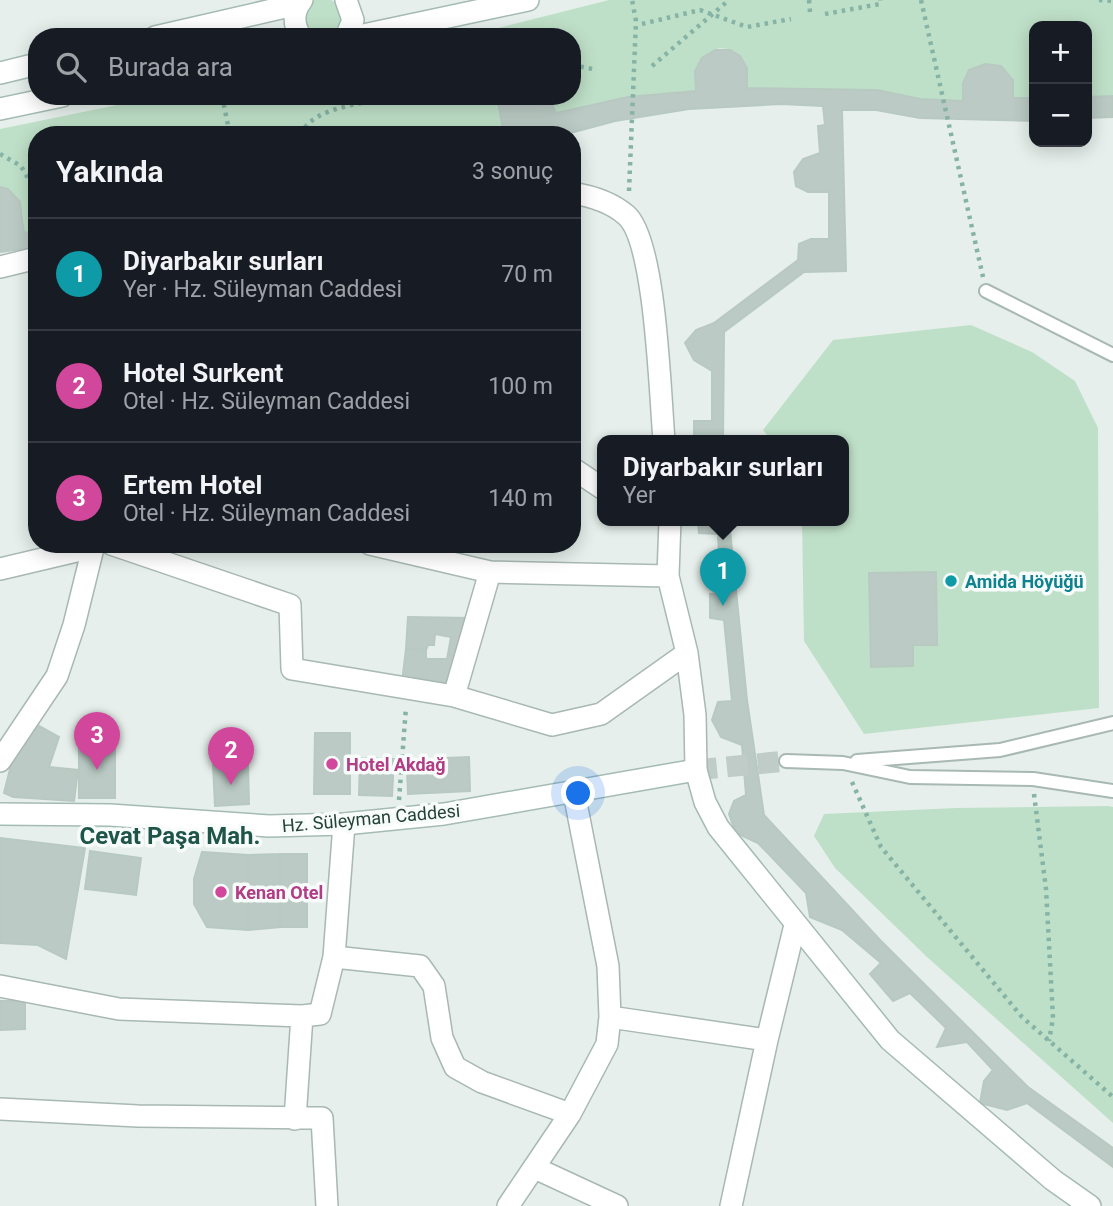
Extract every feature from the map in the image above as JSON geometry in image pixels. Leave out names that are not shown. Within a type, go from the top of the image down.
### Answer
[{"type":"street","points":[[346,0],[353,20],[350,28]]},
{"type":"street","points":[[396,28],[528,0]]},
{"type":"street","points":[[191,28],[299,1],[295,22],[298,28]]},
{"type":"street","points":[[0,73],[28,66]]},
{"type":"street","points":[[0,109],[28,103]]},
{"type":"street","points":[[582,195],[628,216],[643,244],[649,278],[664,435]]},
{"type":"street","points":[[0,267],[28,260]]},
{"type":"street","points":[[581,474],[597,485]]},
{"type":"street","points":[[670,526],[668,576],[687,653],[695,715],[696,770],[705,802],[718,827],[890,1040],[1053,1180],[1090,1206]]},
{"type":"street","points":[[0,569],[66,553]]},
{"type":"street","points":[[0,761],[57,676],[97,553]]},
{"type":"street","points":[[124,553],[290,605],[292,669],[454,696],[552,724],[601,714],[687,653]]},
{"type":"street","points":[[409,553],[490,572],[668,576]]},
{"type":"street","points":[[454,696],[490,572]]},
{"type":"street","name":"Hz. Süleyman Caddesi","points":[[0,814],[110,815],[269,825],[344,824],[574,793],[696,770]]},
{"type":"street","points":[[508,1206],[570,1114],[607,1044],[610,1017],[608,966],[574,793]]},
{"type":"street","points":[[0,986],[119,1009],[302,1016],[320,1014],[334,957],[344,824]]},
{"type":"street","points":[[731,1206],[795,925]]},
{"type":"street","points":[[334,957],[420,966],[434,986],[442,1038],[455,1067],[482,1082],[570,1114]]},
{"type":"street","points":[[295,1119],[302,1016]]},
{"type":"street","points":[[610,1017],[767,1040]]},
{"type":"street","points":[[0,1109],[138,1116],[322,1118],[327,1206]]},
{"type":"street","points":[[535,1168],[617,1206]]},
{"type":"lane","points":[[986,291],[1113,355]]},
{"type":"lane","points":[[786,761],[843,762],[1000,750],[1113,723]]},
{"type":"lane","points":[[843,762],[910,777],[1032,779],[1113,791]]},
{"type":"path","points":[[628,216],[636,21],[632,0]]},
{"type":"path","points":[[652,66],[729,0]]},
{"type":"path","points":[[809,0],[810,12]]},
{"type":"path","points":[[825,14],[880,4],[880,0]]},
{"type":"path","points":[[921,0],[986,291]]},
{"type":"path","points":[[1102,0],[1113,1]]},
{"type":"path","points":[[642,24],[700,10],[747,27],[791,19]]},
{"type":"path","points":[[581,67],[593,69]]},
{"type":"path","points":[[224,105],[228,126]]},
{"type":"path","points":[[303,126],[312,118],[328,111],[360,105]]},
{"type":"path","points":[[0,153],[21,166],[28,178]]},
{"type":"path","points":[[399,818],[399,765],[408,689]]},
{"type":"path","points":[[843,762],[881,848],[1022,1017],[1113,1097]]},
{"type":"path","points":[[1032,779],[1046,889],[1053,1018],[1049,1041]]},
{"type":"green space","points":[[316,0],[330,0],[339,9],[341,16],[335,28],[311,28],[307,23],[307,9]]},
{"type":"green space","points":[[609,0],[1113,0],[1113,96],[1092,97],[1092,21],[1029,21],[1029,98],[1013,98],[1013,80],[1001,66],[985,64],[969,70],[963,83],[963,101],[920,99],[877,90],[747,88],[745,70],[739,58],[730,50],[720,48],[711,51],[703,60],[697,73],[696,91],[628,97],[556,113],[552,105],[581,105],[581,28],[499,28]]},
{"type":"green space","points":[[117,105],[499,105],[502,126],[28,126],[28,232],[24,233],[22,211],[17,199],[0,187],[0,129]]},
{"type":"green space","name":"Amida Höyüğü","points":[[971,325],[1032,352],[1075,381],[1098,428],[1099,708],[864,734],[804,641],[802,526],[849,526],[849,435],[767,435],[763,430],[833,340]]},
{"type":"green space","points":[[1113,807],[1113,1123],[927,957],[835,868],[814,836],[824,814],[956,808]]},
{"type":"building","points":[[715,50],[730,50],[740,56],[747,68],[747,88],[877,90],[920,99],[963,101],[963,83],[969,70],[985,64],[1001,66],[1013,80],[1013,98],[1029,98],[1029,121],[920,118],[876,110],[842,110],[846,271],[804,272],[724,332],[723,435],[694,435],[694,421],[712,421],[712,371],[694,360],[685,343],[696,330],[714,323],[798,260],[799,244],[811,239],[829,239],[829,192],[808,192],[796,186],[794,172],[803,159],[820,153],[818,126],[825,125],[823,106],[781,104],[689,109],[615,121],[581,130],[581,126],[502,126],[499,105],[552,105],[556,113],[628,97],[696,91],[695,71],[702,58]]},
{"type":"building","points":[[1113,96],[1113,117],[1092,118],[1092,97]]},
{"type":"building","points":[[0,187],[8,189],[20,202],[24,233],[28,232],[28,248],[0,252]]},
{"type":"building","points":[[698,526],[730,526],[747,700],[764,815],[881,941],[1028,1087],[1113,1148],[1113,1167],[1027,1103],[1007,1110],[980,1103],[984,1081],[993,1070],[967,1042],[937,1047],[946,1028],[910,993],[893,1001],[870,974],[881,963],[842,930],[810,917],[806,893],[758,843],[736,833],[729,814],[734,801],[746,795],[742,745],[721,737],[712,720],[718,702],[732,701],[724,620],[710,618],[710,594],[721,593],[718,534],[699,533]]},
{"type":"building","points":[[936,572],[937,645],[913,645],[913,666],[871,667],[869,573]]},
{"type":"building","points":[[408,617],[470,618],[461,655],[448,654],[451,637],[435,634],[434,645],[428,645],[426,650],[406,649]]},
{"type":"building","points":[[406,649],[426,650],[426,659],[447,659],[448,654],[461,655],[453,687],[402,682]]},
{"type":"building","points":[[34,723],[59,737],[49,767],[78,770],[74,801],[13,797],[4,793],[12,761]]},
{"type":"building","name":"Hotel Akdağ","points":[[315,733],[350,733],[350,794],[314,794]]},
{"type":"building","points":[[79,741],[115,742],[115,798],[79,798]]},
{"type":"building","points":[[469,757],[470,791],[408,794],[407,770],[446,769],[446,758]]},
{"type":"building","points":[[360,758],[394,759],[392,796],[359,795]]},
{"type":"building","points":[[248,764],[249,804],[215,806],[213,765]]},
{"type":"building","points":[[0,838],[85,848],[66,959],[38,945],[0,943]]},
{"type":"building","points":[[90,851],[141,858],[136,895],[85,889]]},
{"type":"building","name":"Kenan Otel","points":[[202,852],[248,855],[248,930],[207,927],[194,904],[194,879]]},
{"type":"building","points":[[280,854],[307,854],[307,927],[280,927]]},
{"type":"building","points":[[280,854],[280,927],[248,930],[248,855]]},
{"type":"building","points":[[0,1001],[25,1001],[25,1029],[0,1030]]},
{"type":"tunnel","points":[[696,770],[786,761]]},
{"type":"place","name":"Amida Höyüğü","points":[[951,581]]},
{"type":"place","name":"Diyarbakır surları","points":[[723,606]]},
{"type":"place","name":"Hotel Akdağ","points":[[332,764]]},
{"type":"place","name":"Ertem Hotel","points":[[97,770]]},
{"type":"place","name":"Hotel Surkent","points":[[231,785]]},
{"type":"place","name":"Kenan Otel","points":[[221,892]]},
{"type":"district","name":"Cevat Paşa Mah.","points":[[170,836]]}]
